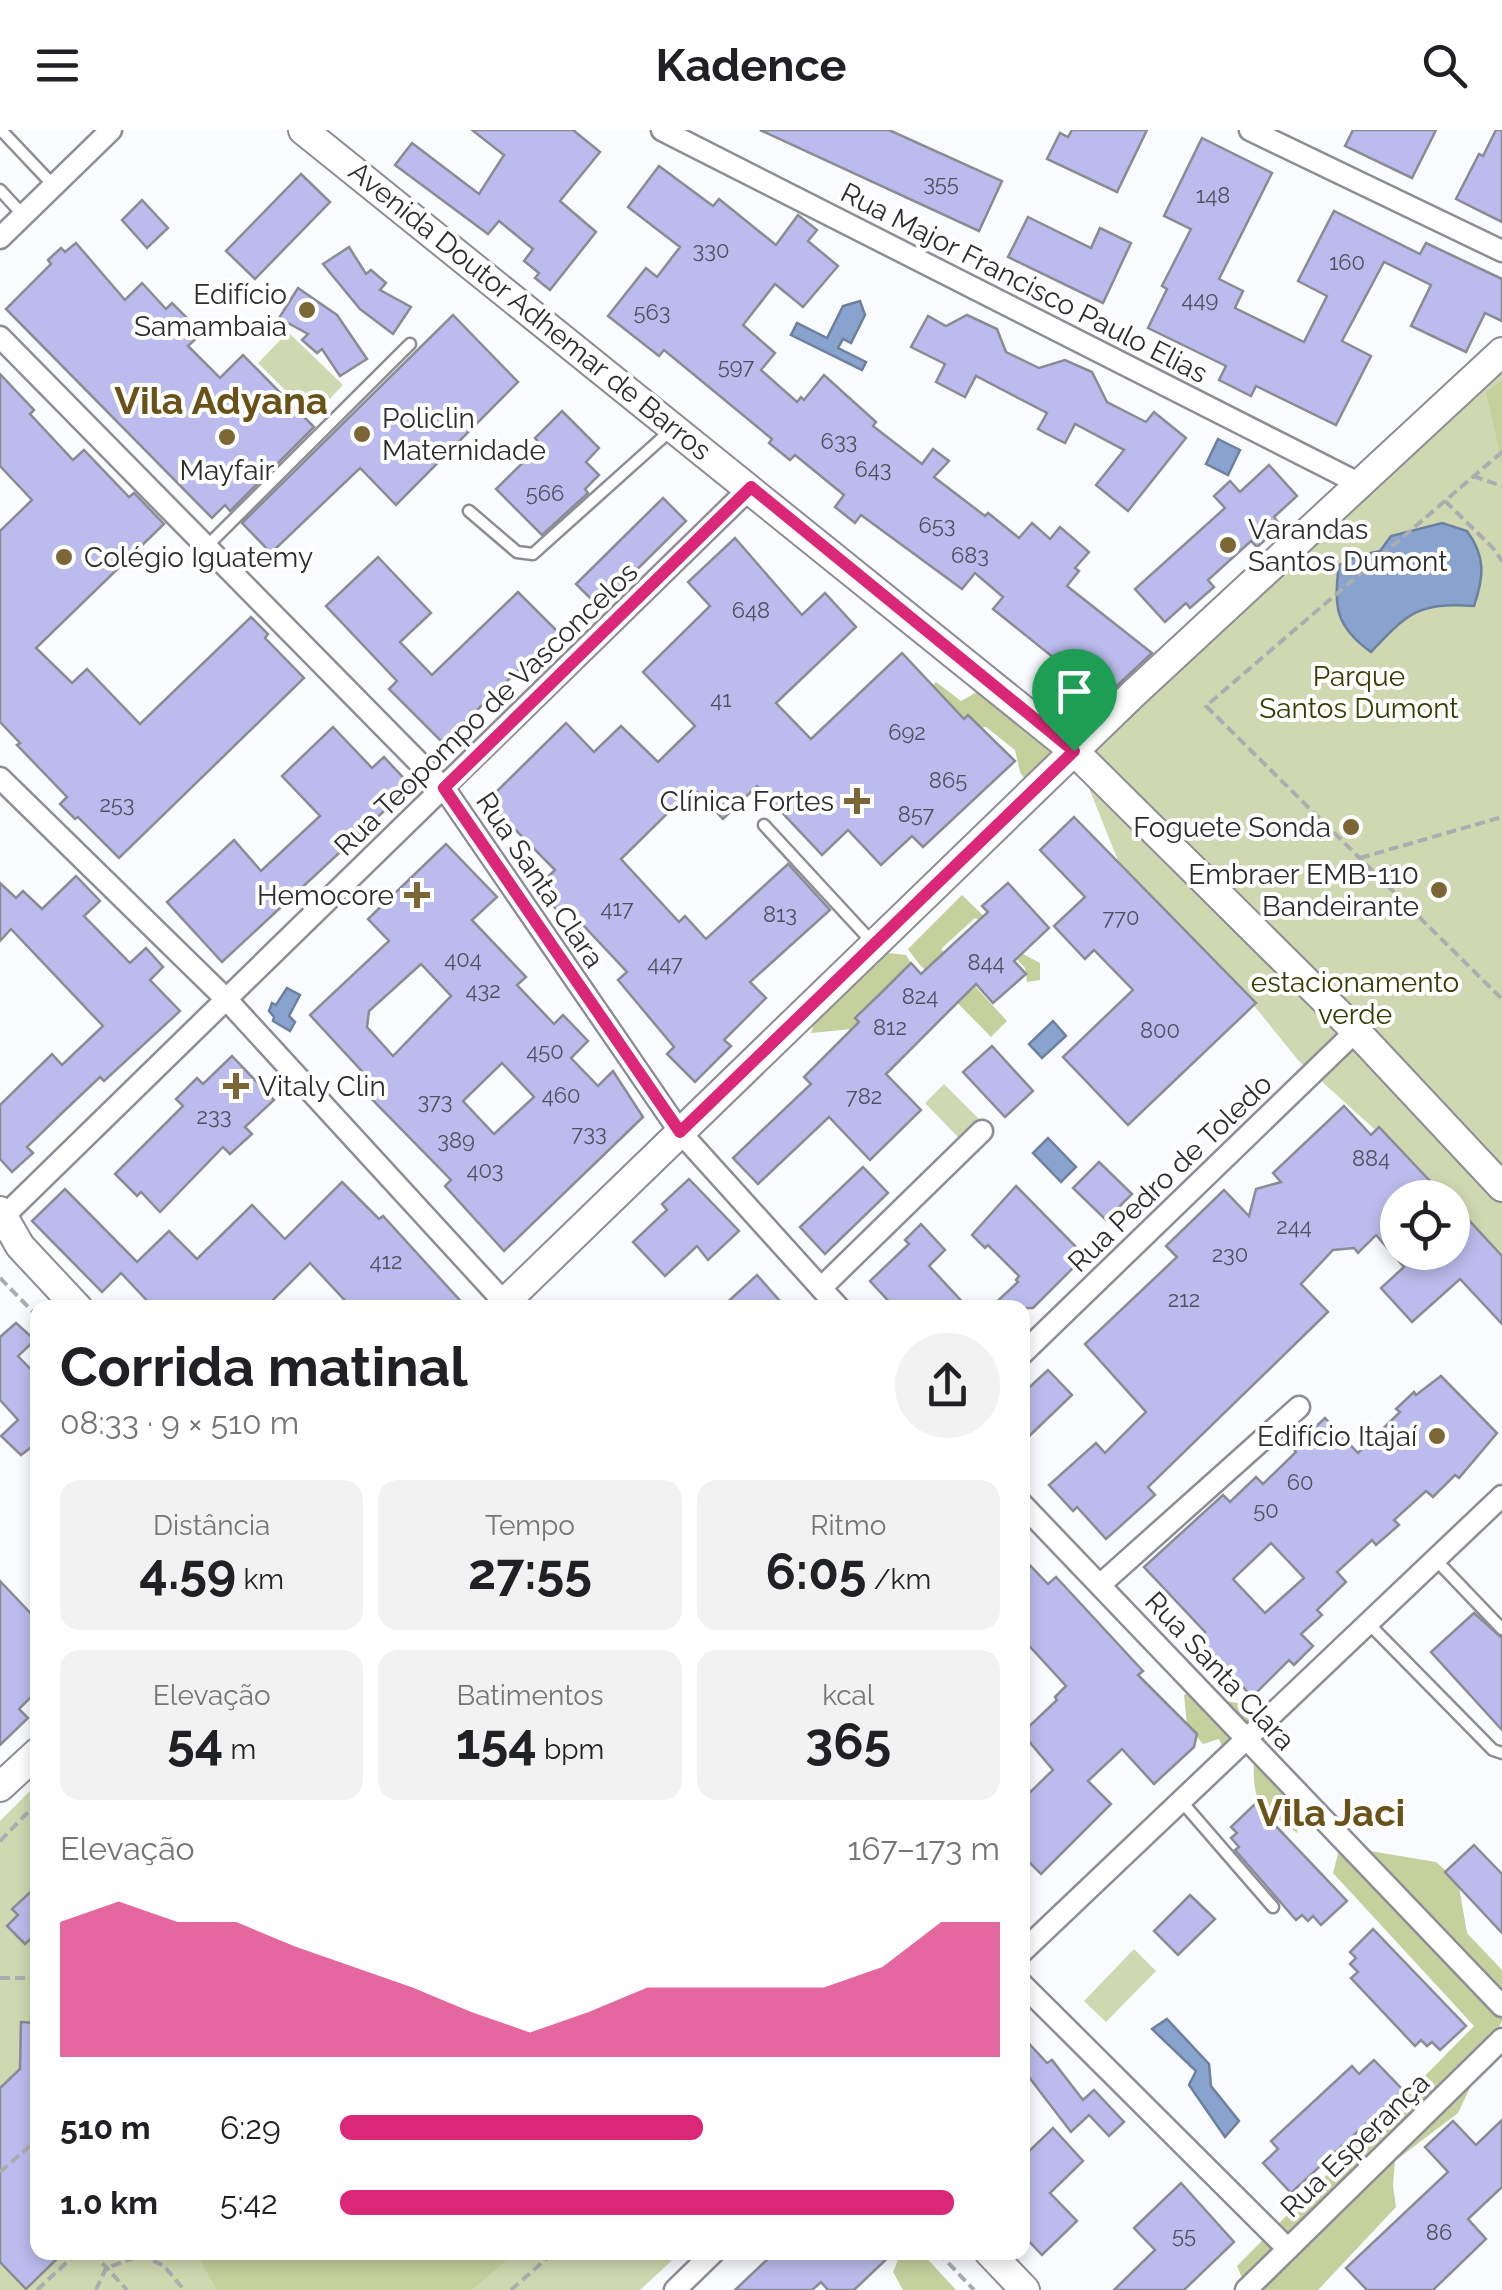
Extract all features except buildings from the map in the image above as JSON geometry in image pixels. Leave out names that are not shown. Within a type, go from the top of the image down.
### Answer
[{"type":"main road","name":"Avenida Doutor Adhemar de Barros","points":[[303,130],[1074,751],[1356,1031],[1502,1188]]},
{"type":"main road","points":[[506,1300],[1074,751],[1502,352]]},
{"type":"main road","points":[[5,1226],[71,1300]]},
{"type":"main road","points":[[0,1787],[30,1759]]},
{"type":"main road","points":[[975,2260],[1003,2290]]},
{"type":"main road","points":[[997,2260],[1025,2290]]},
{"type":"street","points":[[0,238],[112,130]]},
{"type":"street","name":"Rua Major Francisco Paulo Elias","points":[[662,130],[1362,485]]},
{"type":"street","points":[[1250,130],[1502,250]]},
{"type":"street","name":"Rua Santa Clara","points":[[0,337],[444,788],[680,1132],[831,1300]]},
{"type":"street","name":"Rua Teopompo de Vasconcelos","points":[[5,1226],[227,1000],[751,487]]},
{"type":"street","points":[[0,778],[227,1000],[497,1300]]},
{"type":"street","name":"Rua Pedro de Toledo","points":[[1030,1346],[1356,1031]]},
{"type":"street","points":[[820,1288],[982,1131]]},
{"type":"street","points":[[1101,1584],[1299,1407]]},
{"type":"street","points":[[1030,1944],[1502,1496]]},
{"type":"street","name":"Rua Santa Clara","points":[[1030,1512],[1502,2006]]},
{"type":"street","points":[[1030,1992],[1288,2249]]},
{"type":"street","name":"Rua Esperança","points":[[1246,2290],[1502,2040]]},
{"type":"street","points":[[675,2290],[706,2260]]},
{"type":"lane","points":[[0,130],[54,186]]},
{"type":"lane","points":[[0,190],[23,216]]},
{"type":"lane","points":[[206,546],[410,344]]},
{"type":"lane","points":[[469,510],[517,552],[534,554],[675,427]]},
{"type":"lane","points":[[764,824],[874,944]]},
{"type":"lane","points":[[1436,1560],[1502,1629]]},
{"type":"lane","points":[[1369,1624],[1493,1750],[1502,1753]]},
{"type":"lane","points":[[1182,1802],[1273,1907]]},
{"type":"path","points":[[1502,452],[1206,706],[1502,999]]},
{"type":"path","points":[[1473,476],[1502,486]]},
{"type":"path","points":[[1445,501],[1502,561]]},
{"type":"path","points":[[1360,858],[1502,817]]},
{"type":"path","points":[[0,1278],[30,1309]]},
{"type":"path","points":[[0,1840],[30,1810]]},
{"type":"path","points":[[0,1978],[30,1978]]},
{"type":"path","points":[[0,2172],[30,2146]]},
{"type":"path","points":[[37,2290],[69,2260]]},
{"type":"path","points":[[99,2260],[127,2290]]},
{"type":"path","points":[[94,2289],[106,2268],[130,2260]]},
{"type":"path","points":[[151,2260],[164,2266],[184,2290]]},
{"type":"path","points":[[511,2290],[545,2260]]},
{"type":"path","points":[[946,2260],[974,2290]]},
{"type":"green space","points":[[288,332],[343,385],[312,417],[258,363]]},
{"type":"green space","points":[[1502,356],[1502,1264],[1470,1226],[1470,1180],[1429,1180],[1298,1060],[1226,971],[1119,863],[1074,751]]},
{"type":"green space","points":[[1502,381],[1502,463],[1486,392]]},
{"type":"green space","points":[[936,682],[961,701],[984,688],[1039,712],[1053,766],[1030,787],[1020,772],[1015,750],[986,727],[954,732],[922,697]]},
{"type":"green space","points":[[962,895],[1023,954],[1040,963],[1040,980],[1027,982],[1025,968],[975,918],[941,949],[1007,1021],[991,1037],[908,949]]},
{"type":"green space","points":[[853,949],[906,955],[935,1002],[895,1042],[852,1029],[811,1033],[822,1000]]},
{"type":"green space","points":[[944,1084],[979,1119],[960,1139],[925,1103]]},
{"type":"green space","points":[[1209,1683],[1226,1701],[1243,1704],[1254,1721],[1224,1751],[1219,1739],[1203,1744],[1187,1725],[1184,1695]]},
{"type":"green space","points":[[1280,1757],[1303,1781],[1297,1833],[1267,1810],[1257,1796],[1254,1758]]},
{"type":"green space","points":[[30,1791],[30,2260],[672,2260],[640,2290],[0,2290],[0,1821]]},
{"type":"green space","points":[[1340,1846],[1436,1862],[1458,1881],[1467,1933],[1502,1970],[1502,2021],[1458,2113],[1395,2161],[1396,2207],[1318,2290],[1247,2290],[1237,2266],[1474,2026],[1333,1873]]},
{"type":"green space","points":[[1134,1949],[1156,1971],[1106,2022],[1084,2001]]},
{"type":"green space","points":[[200,2260],[507,2260],[472,2290],[217,2290]]},
{"type":"green space","points":[[898,2260],[928,2260],[956,2290],[903,2290],[893,2272]]},
{"type":"water","points":[[860,301],[865,315],[851,343],[843,339],[838,348],[866,362],[862,370],[791,335],[797,323],[827,338],[843,306]]},
{"type":"water","points":[[1218,439],[1240,450],[1228,475],[1206,464]]},
{"type":"water","points":[[1442,523],[1467,531],[1478,550],[1481,576],[1474,606],[1439,606],[1415,613],[1371,652],[1350,634],[1340,615],[1339,565],[1380,551],[1391,536]]},
{"type":"water","points":[[287,988],[300,995],[289,1016],[295,1022],[290,1031],[273,1021],[269,1011]]},
{"type":"water","points":[[1053,1021],[1066,1036],[1042,1058],[1029,1044]]},
{"type":"water","points":[[1048,1138],[1076,1167],[1061,1182],[1033,1153]]},
{"type":"water","points":[[1167,2019],[1209,2064],[1211,2086],[1239,2121],[1225,2137],[1189,2085],[1196,2071],[1152,2029]]},
{"type":"place","name":"Edifício Samambaia","points":[[307,310]]},
{"type":"place","name":"Policlin Maternidade","points":[[362,434]]},
{"type":"place","name":"Mayfair","points":[[227,437]]},
{"type":"place","name":"Varandas Santos Dumont","points":[[1228,545]]},
{"type":"place","name":"Colégio Iguatemy","points":[[64,557]]},
{"type":"place","name":"Clínica Fortes","points":[[857,801]]},
{"type":"place","name":"Foguete Sonda","points":[[1351,827]]},
{"type":"place","name":"Embraer EMB-110 Bandeirante","points":[[1439,890]]},
{"type":"place","name":"Hemocore","points":[[417,895]]},
{"type":"place","name":"Vitaly Clin","points":[[236,1086]]},
{"type":"place","name":"Edifício Itajaí","points":[[1437,1436]]},
{"type":"district","name":"Vila Adyana","points":[[221,400]]},
{"type":"district","name":"Vila Jaci","points":[[1331,1812]]},
{"type":"route","points":[[751,487],[1074,751],[680,1132],[444,788],[751,487]]},
{"type":"park label","name":"Parque Santos Dumont","points":[[1359,692]]},
{"type":"park label","name":"estacionamento verde","points":[[1355,998]]}]
